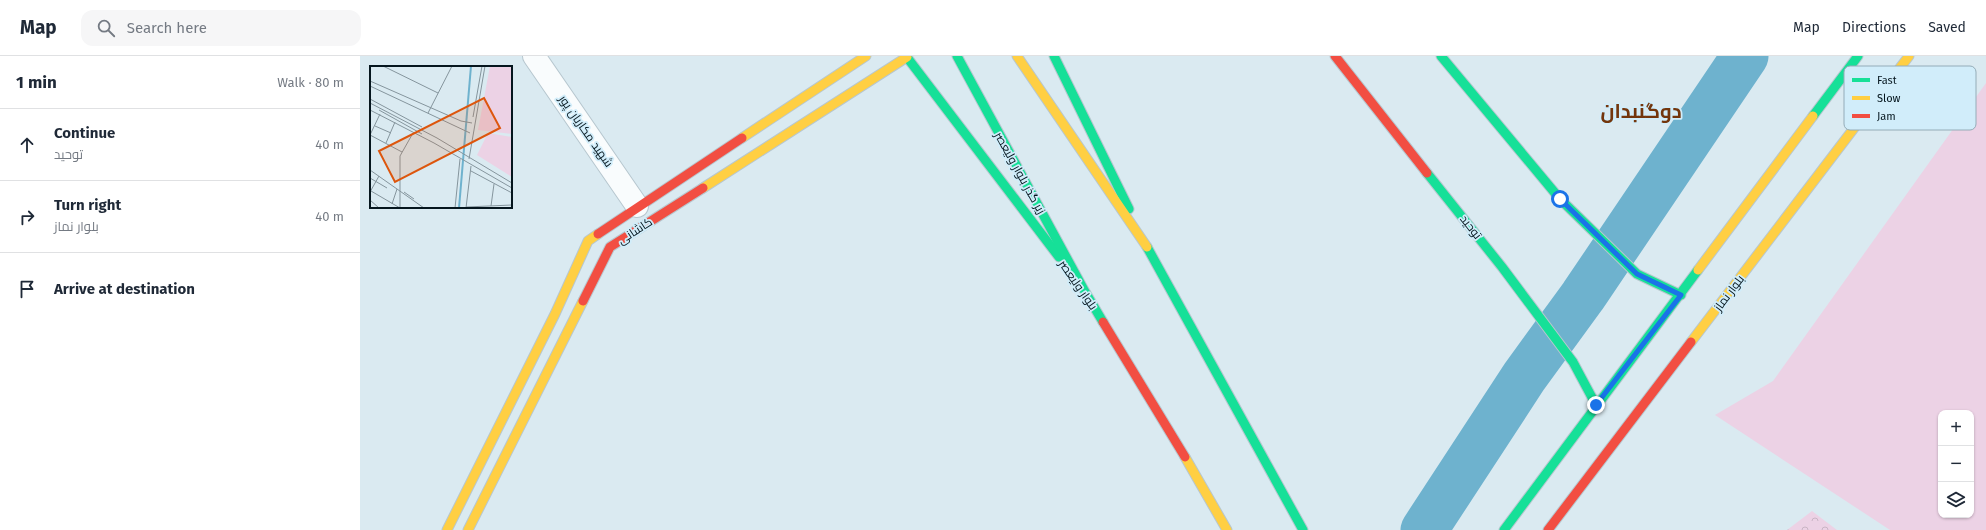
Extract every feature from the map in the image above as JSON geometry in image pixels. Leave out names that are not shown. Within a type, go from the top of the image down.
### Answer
[{"type":"main road","name":"کاشانی","points":[[447,530],[555,314],[588,241],[637,206],[866,56]]},
{"type":"main road","name":"زیر گذر بلوار ولیعصر","points":[[957,56],[1084,290]]},
{"type":"main road","points":[[1017,56],[1150,252]]},
{"type":"main road","points":[[1054,56],[1150,252],[1303,530]]},
{"type":"main road","name":"توحید","points":[[1335,56],[1502,267],[1573,362],[1596,405]]},
{"type":"main road","points":[[1442,56],[1560,199],[1637,274],[1681,295]]},
{"type":"main road","points":[[1851,66],[1858,56]]},
{"type":"main road","name":"بلوار نماز","points":[[1901,66],[1909,56]]},
{"type":"main road","name":"کاشانی","points":[[468,530],[610,247],[906,57]]},
{"type":"main road","name":"بلوار ولیعصر","points":[[906,57],[1084,290],[1179,447],[1227,530]]},
{"type":"main road","points":[[1504,530],[1844,75]]},
{"type":"main road","name":"بلوار نماز","points":[[1548,530],[1853,130]]},
{"type":"street","name":"شهید مکاریان پور","points":[[534,56],[637,206]]},
{"type":"green space","points":[[1986,83],[1986,530],[1890,530],[1715,415],[1773,381],[1952,130],[1976,130],[1976,97]]},
{"type":"green space","points":[[1812,511],[1837,530],[1787,530]]},
{"type":"waterway","points":[[1424,530],[1524,377],[1583,296],[1745,56]]},
{"type":"traffic: fast","points":[[906,56],[1059,257]]},
{"type":"traffic: fast","points":[[957,56],[1084,290],[1103,322]]},
{"type":"traffic: fast","points":[[1054,56],[1129,209]]},
{"type":"traffic: fast","points":[[1441,56],[1560,199],[1637,274],[1681,295]]},
{"type":"traffic: fast","points":[[1850,66],[1858,56]]},
{"type":"traffic: fast","points":[[1813,116],[1844,75]]},
{"type":"traffic: fast","points":[[1427,173],[1502,267],[1573,362],[1596,405]]},
{"type":"traffic: fast","points":[[1147,247],[1303,530]]},
{"type":"traffic: fast","points":[[1504,530],[1698,270]]},
{"type":"traffic: slow","points":[[742,138],[866,56]]},
{"type":"traffic: slow","points":[[1017,56],[1147,247]]},
{"type":"traffic: slow","points":[[1901,66],[1909,56]]},
{"type":"traffic: slow","points":[[703,188],[907,57]]},
{"type":"traffic: slow","points":[[1698,270],[1813,116]]},
{"type":"traffic: slow","points":[[1691,342],[1853,130]]},
{"type":"traffic: slow","points":[[447,530],[555,314],[588,241],[598,234]]},
{"type":"traffic: slow","points":[[468,530],[583,301]]},
{"type":"traffic: slow","points":[[1185,457],[1227,530]]},
{"type":"traffic: jam","points":[[1335,56],[1427,173]]},
{"type":"traffic: jam","points":[[598,234],[742,138]]},
{"type":"traffic: jam","points":[[583,301],[610,247],[703,188]]},
{"type":"traffic: jam","points":[[1103,322],[1185,457]]},
{"type":"traffic: jam","points":[[1548,530],[1691,342]]},
{"type":"district","name":"دوگنبدان","points":[[1641,111]]},
{"type":"route","points":[[1560,199],[1637,274],[1681,295],[1596,405]]}]
